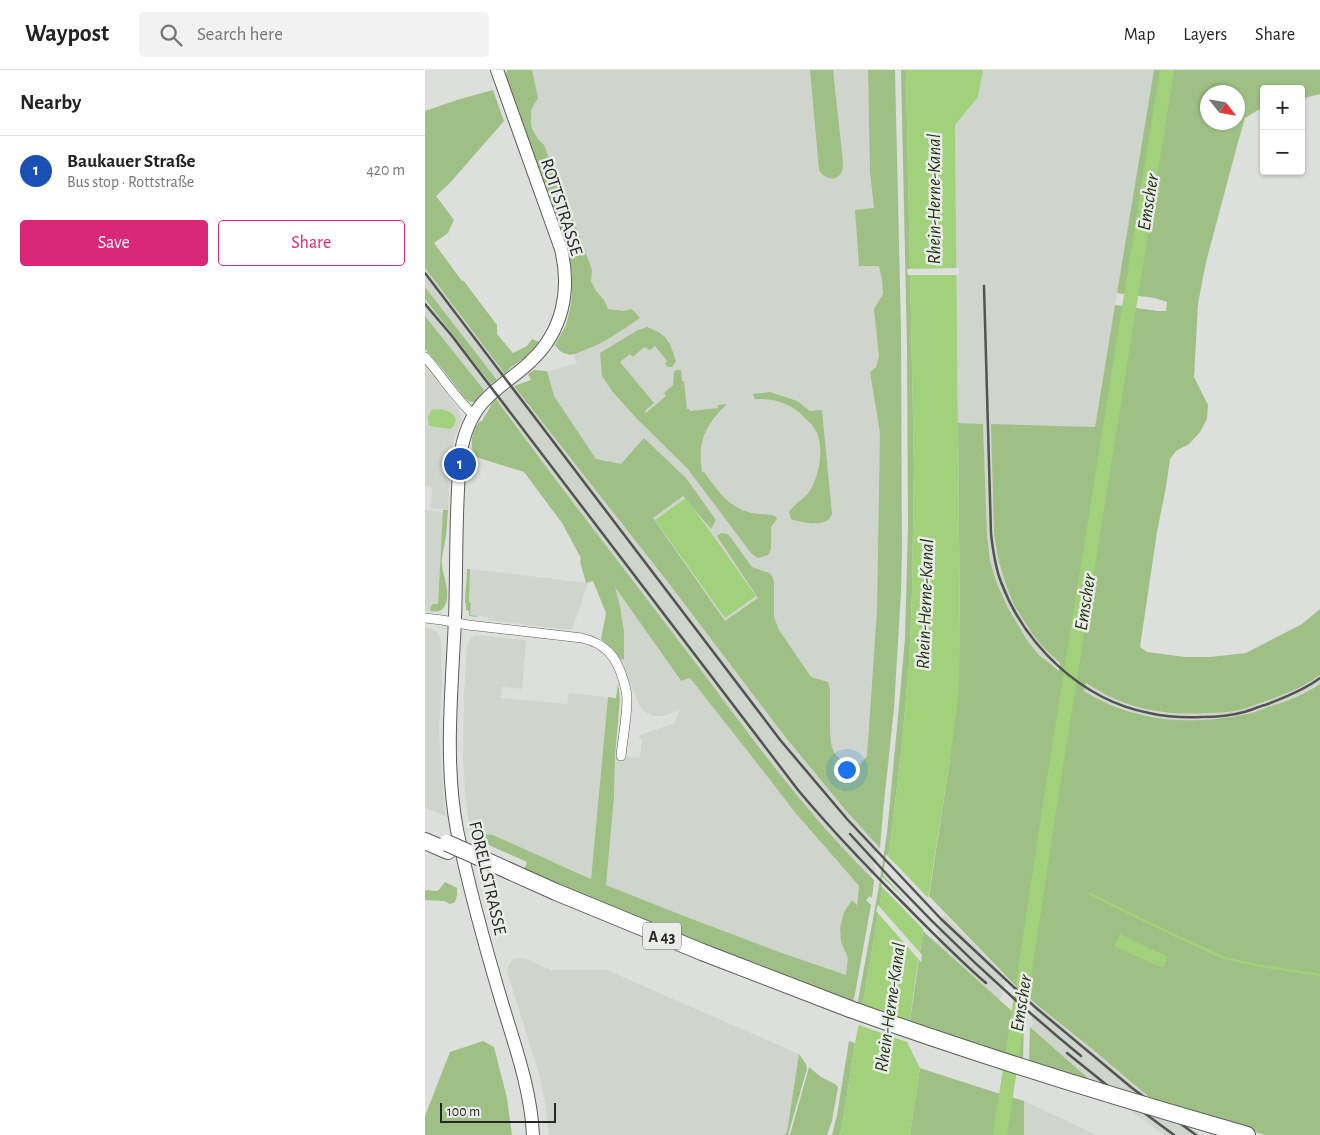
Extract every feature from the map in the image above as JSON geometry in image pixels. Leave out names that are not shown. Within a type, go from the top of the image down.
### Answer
[{"type":"highway","name":"A 43","points":[[425,834],[551,898],[691,955],[849,1012],[923,1042],[1022,1074],[1221,1131],[1247,1135]]},
{"type":"highway","name":"A 43","points":[[425,841],[448,847]]},
{"type":"street","name":"ROTTSTRASSE","points":[[455,623],[456,520],[460,463],[464,438],[474,415],[488,397],[527,365],[546,345],[561,314],[565,288],[561,249],[497,70]]},
{"type":"street","points":[[425,357],[463,406],[474,415]]},
{"type":"street","points":[[425,618],[582,638],[591,640],[606,649],[616,662],[626,690],[621,756]]},
{"type":"street","name":"FORELLSTRASSE","points":[[455,623],[451,748],[455,819],[479,923],[521,1067],[530,1106],[533,1135]]},
{"type":"shaded area","points":[[507,70],[885,70],[887,116],[875,784],[849,790],[600,469],[542,385],[543,373],[577,363],[571,349],[579,279]]},
{"type":"shaded area","points":[[507,70],[532,70],[538,98],[531,110],[532,129],[544,145],[562,190],[561,201],[565,212],[574,221],[592,270],[591,281],[596,291],[604,300],[608,309],[624,311],[632,309],[640,318],[605,341],[569,355],[563,353],[555,345],[566,325],[572,295],[572,272],[567,248],[506,75]]},
{"type":"shaded area","points":[[810,70],[833,70],[843,162],[840,175],[834,178],[824,176],[819,170]]},
{"type":"shaded area","points":[[868,70],[895,70],[901,330],[901,592],[894,708],[880,848],[848,813],[786,738],[667,581],[514,386],[531,380],[528,374],[534,370],[547,371],[554,396],[596,459],[621,464],[644,438],[686,478],[716,520],[711,529],[683,496],[653,518],[725,621],[758,598],[717,536],[721,533],[728,534],[752,567],[769,573],[772,576],[774,582],[774,617],[779,630],[811,677],[828,682],[830,689],[830,739],[834,752],[843,761],[861,764],[867,756],[877,611],[880,433],[870,372],[876,367],[879,356],[874,309],[883,294],[879,266],[859,266],[855,210],[874,208],[870,172]]},
{"type":"shaded area","points":[[901,70],[906,70],[914,467],[912,594],[909,665],[890,845],[862,1008],[857,1006],[887,833],[905,638],[908,525],[907,347]]},
{"type":"shaded area","points":[[983,70],[1154,70],[1095,427],[992,424],[994,535],[999,562],[1014,605],[1033,635],[1057,661],[1053,667],[1039,655],[1027,640],[1008,608],[997,584],[990,561],[987,534],[983,424],[958,423],[955,125],[978,97]]},
{"type":"shaded area","points":[[1154,70],[1320,70],[1320,94],[1305,98],[1305,85],[1260,85],[1260,109],[1245,118],[1245,85],[1200,85],[1200,130],[1242,130],[1206,262],[1198,304],[1194,377],[1208,405],[1207,419],[1200,432],[1189,444],[1176,451],[1170,459],[1140,647],[1147,652],[1185,657],[1210,657],[1246,653],[1302,624],[1320,609],[1320,675],[1302,686],[1275,698],[1244,709],[1220,713],[1189,714],[1143,708],[1114,699],[1086,683],[1084,691],[1121,709],[1141,715],[1181,720],[1201,720],[1252,713],[1282,703],[1320,684],[1320,1135],[1265,1135],[1156,1103],[1037,1005],[1013,983],[929,896],[950,759],[960,639],[958,423],[983,424],[987,534],[990,561],[997,584],[1008,608],[1027,640],[1039,655],[1059,671],[1060,663],[1033,635],[1014,605],[999,562],[994,535],[991,424],[1095,427],[1115,305],[1166,311],[1167,302],[1154,298],[1117,293]]},
{"type":"shaded area","points":[[493,90],[504,121],[449,184],[436,196],[454,220],[448,233],[434,243],[497,325],[497,334],[513,353],[527,346],[532,339],[539,342],[528,355],[505,374],[425,268],[425,111]]},
{"type":"shaded area","points":[[425,268],[505,374],[497,380],[425,287]]},
{"type":"shaded area","points":[[425,287],[497,380],[491,384],[425,299]]},
{"type":"shaded area","points":[[425,299],[491,384],[484,390],[425,316]]},
{"type":"shaded area","points":[[425,316],[484,390],[475,402],[470,402],[465,398],[425,349]]},
{"type":"shaded area","points":[[647,327],[667,339],[676,361],[672,367],[668,367],[665,364],[667,361],[655,346],[650,350],[644,347],[633,357],[630,354],[620,362],[654,403],[645,411],[646,413],[666,396],[664,393],[673,385],[674,372],[677,370],[681,370],[682,381],[684,381],[687,409],[690,411],[718,408],[718,405],[727,404],[709,426],[702,442],[702,472],[704,472],[723,496],[734,505],[751,513],[775,516],[777,519],[771,527],[771,549],[768,555],[758,558],[751,553],[687,468],[638,420],[612,391],[602,376],[600,353],[636,331]]},
{"type":"shaded area","points":[[425,366],[459,410],[461,416],[451,459],[448,510],[431,508],[432,487],[425,486]]},
{"type":"shaded area","points":[[514,386],[667,581],[786,738],[848,813],[880,848],[874,855],[878,859],[873,865],[877,869],[871,876],[811,814],[512,421],[496,399]]},
{"type":"shaded area","points":[[770,392],[797,401],[810,411],[822,410],[832,514],[825,522],[813,523],[791,519],[789,512],[810,491],[815,481],[820,458],[819,441],[812,425],[794,408],[782,402],[769,399],[755,399],[753,394]]},
{"type":"shaded area","points":[[496,399],[775,768],[823,826],[874,880],[872,898],[870,896],[866,900],[871,905],[852,1004],[733,959],[524,870],[527,862],[473,838],[485,834],[493,835],[591,879],[608,697],[616,698],[618,683],[620,698],[606,885],[779,952],[846,975],[848,958],[841,942],[840,928],[844,912],[852,900],[857,905],[859,886],[793,810],[690,678],[681,681],[615,587],[624,632],[624,659],[621,660],[613,649],[601,639],[606,613],[593,581],[586,583],[580,562],[581,558],[562,523],[524,472],[476,457],[474,453],[472,439],[475,429]]},
{"type":"shaded area","points":[[425,510],[443,512],[438,605],[431,606],[430,611],[425,611]]},
{"type":"shaded area","points":[[443,510],[448,510],[442,556],[447,597],[443,609],[430,611],[433,604],[438,604]]},
{"type":"shaded area","points":[[467,569],[470,569],[470,615],[477,617],[469,616],[469,611],[466,610]]},
{"type":"shaded area","points":[[470,569],[588,583],[572,630],[488,620],[488,617],[469,615],[471,603],[468,603]]},
{"type":"shaded area","points":[[614,585],[680,681],[690,678],[793,810],[859,886],[856,905],[852,901],[844,912],[841,924],[841,942],[848,958],[846,975],[779,952],[606,885],[614,797],[615,756],[640,758],[642,740],[638,736],[675,723],[679,710],[663,716],[653,716],[640,707],[621,660],[624,659],[620,606]]},
{"type":"shaded area","points":[[425,627],[436,631],[440,636],[441,642],[442,689],[439,730],[445,816],[425,808]]},
{"type":"shaded area","points":[[476,635],[526,640],[522,689],[502,687],[501,698],[567,704],[569,693],[608,697],[591,880],[580,873],[493,835],[485,834],[471,838],[463,761],[464,696],[467,646],[471,638]]},
{"type":"shaded area","points":[[1320,675],[1320,684],[1285,702],[1244,715],[1213,720],[1184,721],[1145,716],[1107,703],[1084,691],[1088,685],[1129,705],[1164,713],[1185,714],[1242,709],[1282,695]]},
{"type":"shaded area","points":[[445,882],[457,888],[455,902],[450,904],[444,901],[425,900],[425,890],[438,891]]},
{"type":"shaded area","points":[[945,915],[1006,977],[1002,981],[1006,985],[1001,991],[1004,994],[999,1000],[936,942],[941,937],[937,932],[942,927],[938,922]]},
{"type":"shaded area","points":[[923,931],[1024,1022],[1023,1062],[909,1028]]},
{"type":"shaded area","points":[[521,958],[551,970],[607,970],[799,1054],[787,1132],[784,1135],[549,1135],[541,1081],[507,971],[513,959]]},
{"type":"shaded area","points":[[1037,1005],[1156,1103],[1201,1135],[1164,1135],[1097,1086],[1030,1027],[1034,1022],[1031,1020],[1035,1014],[1032,1011]]},
{"type":"shaded area","points":[[1030,1027],[1097,1086],[1029,1064]]},
{"type":"shaded area","points":[[483,1041],[494,1047],[507,1098],[512,1135],[425,1135],[425,1116],[450,1052]]},
{"type":"shaded area","points":[[849,1041],[855,1043],[842,1127],[839,1135],[832,1135],[837,1115]]},
{"type":"shaded area","points":[[799,1054],[807,1069],[788,1135],[784,1135],[787,1132]]},
{"type":"shaded area","points":[[809,1067],[838,1087],[832,1121],[827,1135],[790,1135]]},
{"type":"shaded area","points":[[920,1068],[1024,1101],[1024,1135],[910,1135]]},
{"type":"shaded area","points":[[1024,1101],[1097,1135],[1024,1135]]},
{"type":"water","name":"Rhein-Herne-Kanal","points":[[906,70],[983,70],[978,97],[955,125],[959,691],[907,1042],[920,1068],[910,1135],[839,1135],[842,1127],[890,845],[909,665],[914,467]]},
{"type":"water","points":[[431,410],[442,410],[451,413],[456,419],[454,426],[450,429],[429,426],[428,417]]},
{"type":"water","points":[[686,498],[756,596],[725,618],[655,520]]},
{"type":"water","points":[[1120,934],[1168,957],[1163,968],[1114,946]]},
{"type":"pier","points":[[959,268],[959,275],[908,275],[907,269]]},
{"type":"pier","points":[[886,854],[931,901],[926,932],[881,886],[882,877],[909,903],[883,875]]},
{"type":"pier","points":[[878,905],[922,955],[921,962],[876,911]]},
{"type":"pier","points":[[860,1007],[912,1025],[910,1043],[856,1024]]},
{"type":"waterway","name":"Emscher","points":[[1000,1135],[1052,791],[1167,70]]},
{"type":"waterway","name":"Emscher","points":[[1038,885],[1043,886]]},
{"type":"waterway","points":[[1090,894],[1224,958],[1320,975]]},
{"type":"railway","points":[[425,273],[781,741],[847,819],[941,919],[1035,1007],[1132,1088],[1196,1135]]},
{"type":"railway","points":[[984,286],[993,553],[999,576],[1012,605],[1025,628],[1041,648],[1059,667],[1079,683],[1101,696],[1124,706],[1169,716],[1213,717],[1239,713],[1287,697],[1320,678]]},
{"type":"railway","points":[[425,304],[452,336],[798,790],[874,874],[986,983]]},
{"type":"railway","points":[[850,834],[904,893],[961,950],[1081,1056]]},
{"type":"railway","points":[[1067,1053],[1174,1135]]},
{"type":"place","name":"Baukauer Straße","points":[[460,464]]}]
